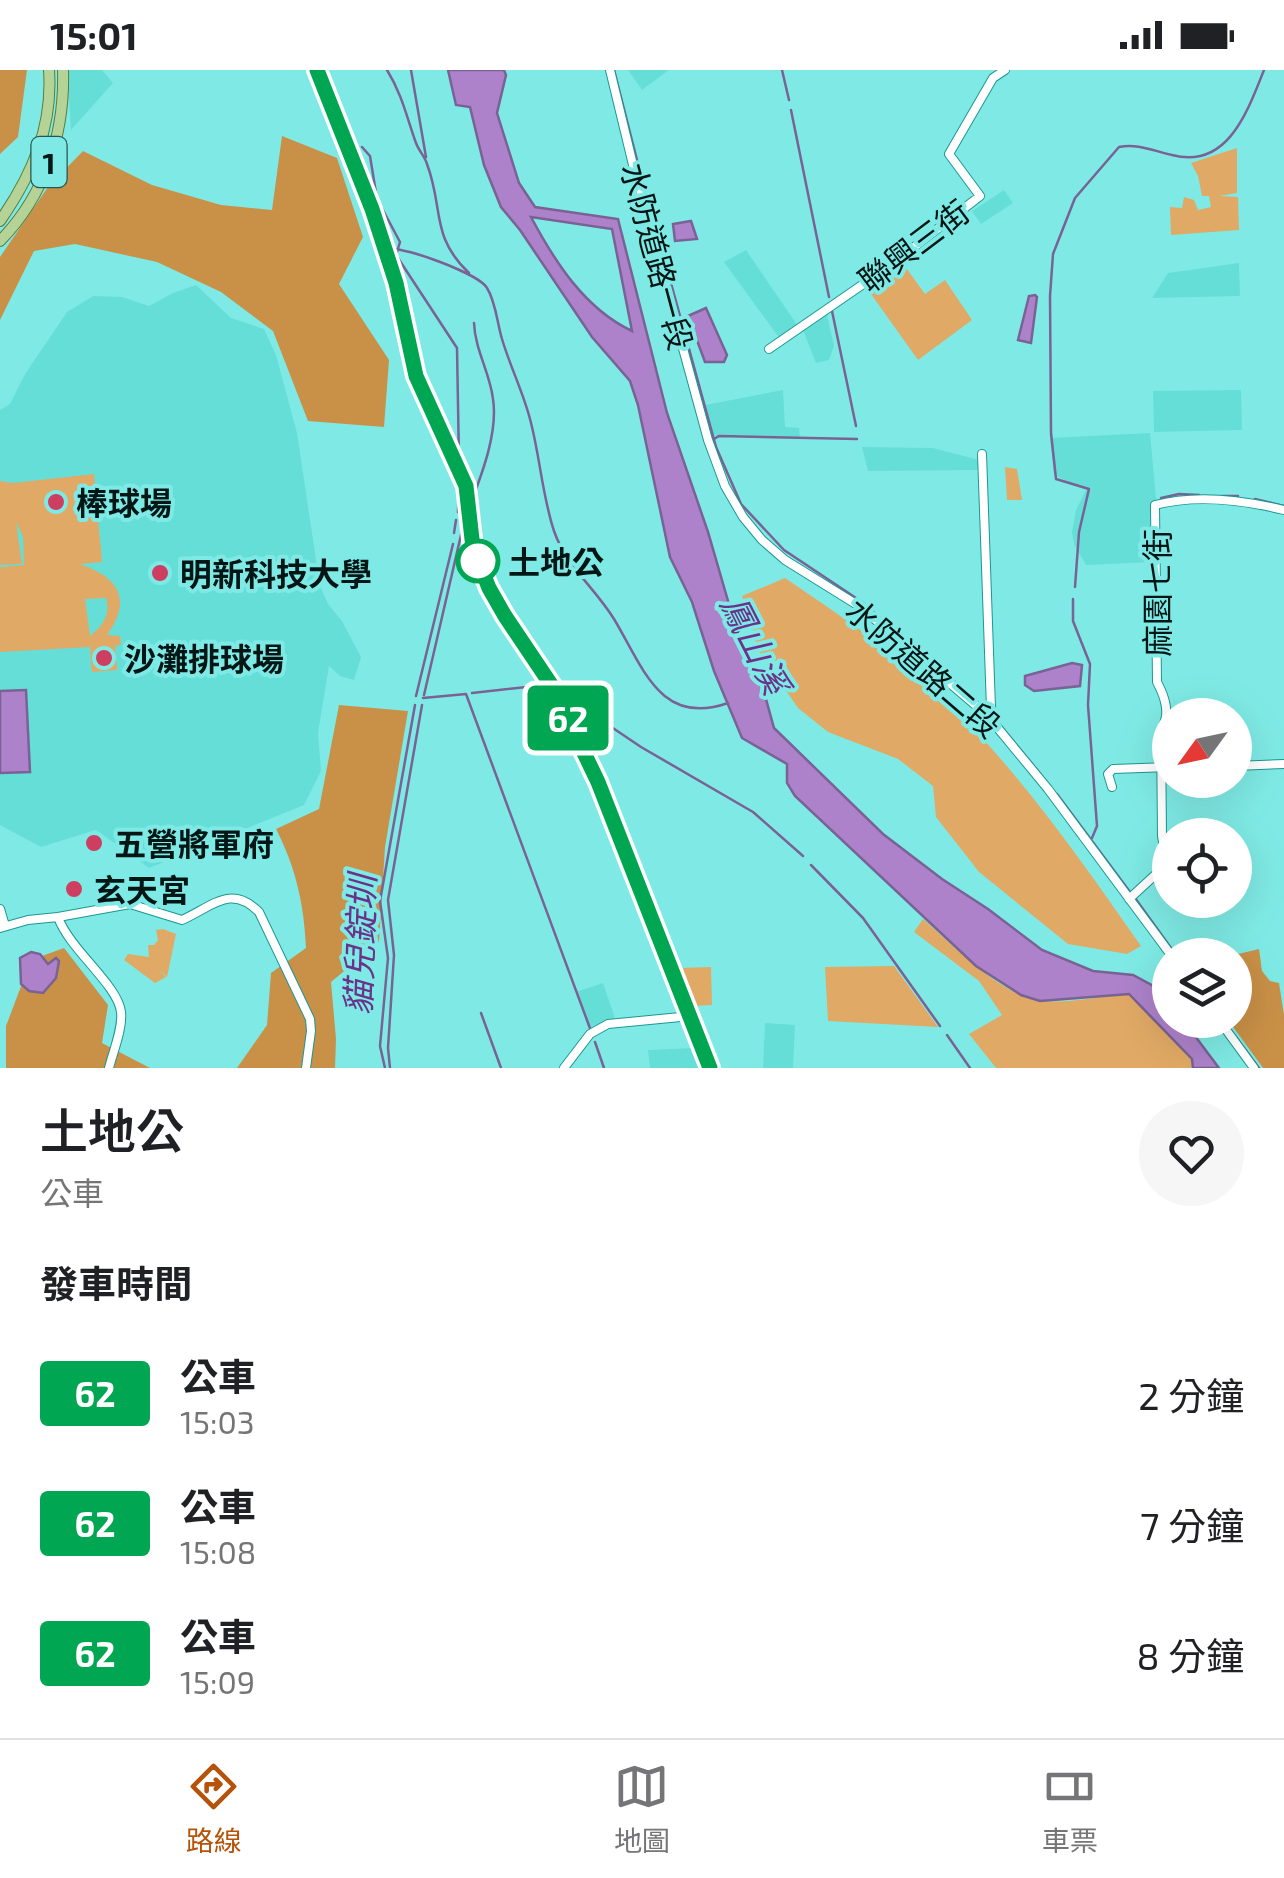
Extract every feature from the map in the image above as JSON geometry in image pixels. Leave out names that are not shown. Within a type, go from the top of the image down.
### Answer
[{"type":"main road","name":"1","points":[[0,221],[23,188],[38,156],[48,108],[48,70]]},
{"type":"main road","name":"1","points":[[0,241],[24,213],[52,155],[60,124],[63,70]]},
{"type":"street","points":[[317,70],[372,209],[396,283],[416,376],[466,486],[473,548],[489,588],[552,686],[590,766],[710,1068]]},
{"type":"street","name":"水防道路一段","points":[[610,70],[708,440]]},
{"type":"street","name":"聯興三街","points":[[769,349],[891,265],[980,196],[948,154],[994,78],[1005,70]]},
{"type":"street","name":"水防道路二段","points":[[708,440],[725,486],[762,540],[858,606],[989,711],[1132,896],[1160,938]]},
{"type":"street","points":[[982,454],[989,711]]},
{"type":"street","name":"麻園七街","points":[[1165,698],[1157,682],[1155,505],[1182,499],[1247,502],[1284,510]]},
{"type":"street","points":[[1252,765],[1284,764]]},
{"type":"street","points":[[1112,788],[1108,774],[1113,768],[1152,767]]},
{"type":"street","name":"麻園七街","points":[[1132,896],[1167,864],[1162,836],[1164,798]]},
{"type":"street","points":[[0,909],[3,927],[130,904],[182,920],[231,896],[245,898],[260,912],[310,1019],[312,1032],[306,1068]]},
{"type":"street","points":[[58,917],[68,938],[117,1000],[122,1014],[109,1068]]},
{"type":"street","points":[[564,1068],[590,1034],[608,1024],[691,1016]]},
{"type":"street","points":[[1232,1038],[1254,1068]]},
{"type":"shaded area","points":[[0,70],[27,70],[18,137],[0,154]]},
{"type":"shaded area","points":[[67,70],[102,70],[113,83],[71,130]]},
{"type":"shaded area","name":"鳳山溪","points":[[448,70],[504,70],[497,113],[519,183],[535,207],[618,219],[667,413],[708,532],[744,656],[764,692],[774,728],[883,834],[1042,950],[1093,971],[1133,975],[1152,985],[1152,1018],[1129,994],[1040,1001],[1021,995],[976,966],[795,796],[787,783],[787,764],[742,738],[714,671],[692,602],[670,557],[630,381],[592,337],[501,207],[484,165],[470,107],[456,105]],"holes":[[[531,217],[612,229],[632,331],[600,310],[573,283]]]},
{"type":"shaded area","points":[[628,70],[669,70],[642,90]]},
{"type":"shaded area","points":[[282,136],[337,158],[363,237],[339,284],[389,360],[384,427],[308,421],[273,331],[221,292],[157,262],[75,244],[34,251],[0,320],[0,257],[48,187],[83,151],[152,185],[221,205],[272,210]]},
{"type":"shaded area","points":[[1237,148],[1237,193],[1219,196],[1238,197],[1239,230],[1171,235],[1170,207],[1182,208],[1184,197],[1194,200],[1198,210],[1211,207],[1209,196],[1202,196],[1191,163]]},
{"type":"shaded area","points":[[1004,190],[1013,203],[981,224],[972,211]]},
{"type":"shaded area","points":[[691,221],[697,239],[675,241],[673,224]]},
{"type":"shaded area","points":[[746,250],[798,326],[780,339],[724,262]]},
{"type":"shaded area","points":[[901,261],[925,294],[945,280],[972,320],[918,360],[866,287]]},
{"type":"shaded area","points":[[1239,263],[1240,296],[1152,298],[1168,273]]},
{"type":"shaded area","name":"明新科技大學","points":[[196,285],[231,318],[264,329],[276,355],[297,433],[320,586],[361,657],[354,680],[340,676],[329,666],[318,733],[321,771],[304,805],[149,868],[96,830],[41,847],[0,825],[0,410],[10,404],[25,374],[67,312],[93,296],[122,297],[149,306]]},
{"type":"shaded area","points":[[1035,295],[1031,343],[1018,340],[1029,296]]},
{"type":"shaded area","points":[[706,308],[727,355],[724,362],[705,362],[688,316]]},
{"type":"shaded area","points":[[827,315],[834,346],[829,360],[816,363],[803,330]]},
{"type":"shaded area","points":[[783,390],[785,427],[799,428],[800,438],[713,436],[705,405]]},
{"type":"shaded area","points":[[1241,390],[1242,430],[1154,432],[1153,391]]},
{"type":"shaded area","points":[[1150,433],[1156,499],[1150,508],[1153,562],[1086,565],[1072,532],[1076,510],[1086,490],[1054,475],[1050,438]]},
{"type":"shaded area","points":[[862,447],[933,448],[979,460],[978,470],[868,471]]},
{"type":"shaded area","points":[[1005,467],[1017,469],[1022,500],[1007,500]]},
{"type":"shaded area","points":[[94,474],[102,562],[80,564],[104,576],[118,591],[119,611],[107,635],[120,636],[121,645],[115,646],[117,670],[92,672],[90,647],[0,652],[0,567],[24,565],[23,537],[16,522],[22,564],[0,565],[0,481]],"holes":[[[106,598],[105,619],[90,636],[85,599]]]},
{"type":"shaded area","points":[[785,578],[892,653],[963,718],[1027,790],[1141,946],[1127,954],[1068,944],[979,872],[936,817],[933,786],[898,759],[828,732],[798,708],[758,650],[742,596]]},
{"type":"shaded area","points":[[1072,663],[1082,665],[1080,686],[1034,691],[1025,685],[1025,676]]},
{"type":"shaded area","points":[[26,690],[30,772],[0,773],[0,691]]},
{"type":"shaded area","points":[[339,705],[408,711],[385,847],[379,942],[331,982],[335,1068],[237,1068],[267,1025],[271,973],[306,948],[298,887],[276,829],[319,809]]},
{"type":"shaded area","points":[[923,919],[976,966],[1006,987],[1036,1000],[1129,993],[1152,1017],[1152,1038],[1171,1038],[1192,1060],[1193,1068],[996,1068],[969,1034],[1002,1015],[979,981],[914,932]]},
{"type":"shaded area","points":[[156,930],[176,934],[167,977],[159,969],[166,977],[155,983],[124,960],[128,954],[149,957],[148,945],[158,940]]},
{"type":"shaded area","points":[[64,948],[108,1005],[102,1043],[150,1068],[6,1068],[6,1026],[31,960]]},
{"type":"shaded area","points":[[1259,949],[1262,971],[1270,981],[1279,983],[1284,1015],[1284,1068],[1263,1068],[1241,1038],[1252,1038],[1252,951]]},
{"type":"shaded area","points":[[31,952],[40,954],[48,964],[56,958],[59,961],[56,978],[43,993],[29,991],[21,984],[20,958]]},
{"type":"shaded area","points":[[894,966],[938,1027],[828,1021],[825,967]]},
{"type":"shaded area","points":[[711,967],[712,1005],[692,1006],[679,968]]},
{"type":"shaded area","points":[[603,983],[615,1018],[590,1027],[576,992]]},
{"type":"shaded area","points":[[765,1023],[795,1025],[793,1068],[763,1068]]},
{"type":"shaded area","name":"鳳山溪","points":[[1172,1038],[1196,1038],[1219,1068],[1193,1068],[1192,1059]]},
{"type":"shaded area","points":[[694,1048],[701,1068],[650,1068],[648,1050]]},
{"type":"waterway","points":[[309,70],[332,123]]},
{"type":"waterway","points":[[387,70],[427,164],[448,247],[469,273]]},
{"type":"waterway","points":[[411,70],[426,157]]},
{"type":"waterway","points":[[614,70],[638,164]]},
{"type":"waterway","points":[[782,70],[789,100]]},
{"type":"waterway","points":[[1075,587],[1079,532],[1089,489],[1056,479],[1051,433],[1053,254],[1075,198],[1119,147],[1191,157],[1208,154],[1233,133],[1264,70]]},
{"type":"waterway","points":[[791,110],[829,297]]},
{"type":"waterway","name":"貓兒錠圳","points":[[362,147],[370,156],[377,199],[400,242],[396,255],[457,348],[459,461]]},
{"type":"waterway","points":[[641,174],[716,447],[741,504],[784,550],[862,602],[963,688],[991,714],[1042,776]]},
{"type":"waterway","points":[[390,249],[442,262],[487,288],[530,419],[559,544],[614,619],[656,688],[686,707],[728,703]]},
{"type":"waterway","points":[[832,311],[856,426]]},
{"type":"waterway","points":[[472,500],[488,451],[494,411],[474,323]]},
{"type":"waterway","points":[[714,439],[857,439]]},
{"type":"waterway","name":"貓兒錠圳","points":[[458,512],[459,479]]},
{"type":"waterway","points":[[1161,498],[1199,495]]},
{"type":"waterway","points":[[1222,496],[1238,496]]},
{"type":"waterway","points":[[1255,499],[1284,506]]},
{"type":"waterway","name":"貓兒錠圳","points":[[454,533],[456,520]]},
{"type":"waterway","points":[[424,695],[464,522]]},
{"type":"waterway","name":"貓兒錠圳","points":[[416,696],[453,544]]},
{"type":"waterway","points":[[1073,599],[1073,621],[1090,664],[1088,705],[1097,826],[1092,838]]},
{"type":"waterway","points":[[472,693],[545,685]]},
{"type":"waterway","points":[[561,693],[641,747],[753,812],[803,856]]},
{"type":"waterway","points":[[423,698],[466,694],[591,1031]]},
{"type":"waterway","name":"貓兒錠圳","points":[[385,1068],[380,1046],[388,958],[380,901],[415,705]]},
{"type":"waterway","points":[[390,1068],[394,955],[388,900],[422,705]]},
{"type":"waterway","points":[[1057,794],[1130,892]]},
{"type":"waterway","points":[[811,865],[863,918],[940,1026]]},
{"type":"waterway","points":[[1135,898],[1164,938]]},
{"type":"waterway","points":[[481,1013],[501,1068]]},
{"type":"waterway","points":[[947,1035],[970,1068]]},
{"type":"waterway","points":[[1237,1038],[1259,1068]]},
{"type":"waterway","points":[[595,1042],[604,1068]]},
{"type":"bus line","name":"62","points":[[317,70],[372,209],[396,283],[416,376],[466,486],[473,548],[489,588],[552,686],[598,782],[710,1068]]},
{"type":"place","name":"棒球場","points":[[56,502]]},
{"type":"place","name":"土地公","points":[[478,561]]},
{"type":"place","name":"明新科技大學","points":[[160,573]]},
{"type":"place","name":"沙灘排球場","points":[[104,658]]},
{"type":"place","name":"五營將軍府","points":[[94,843]]},
{"type":"place","name":"玄天宮","points":[[74,889]]}]
